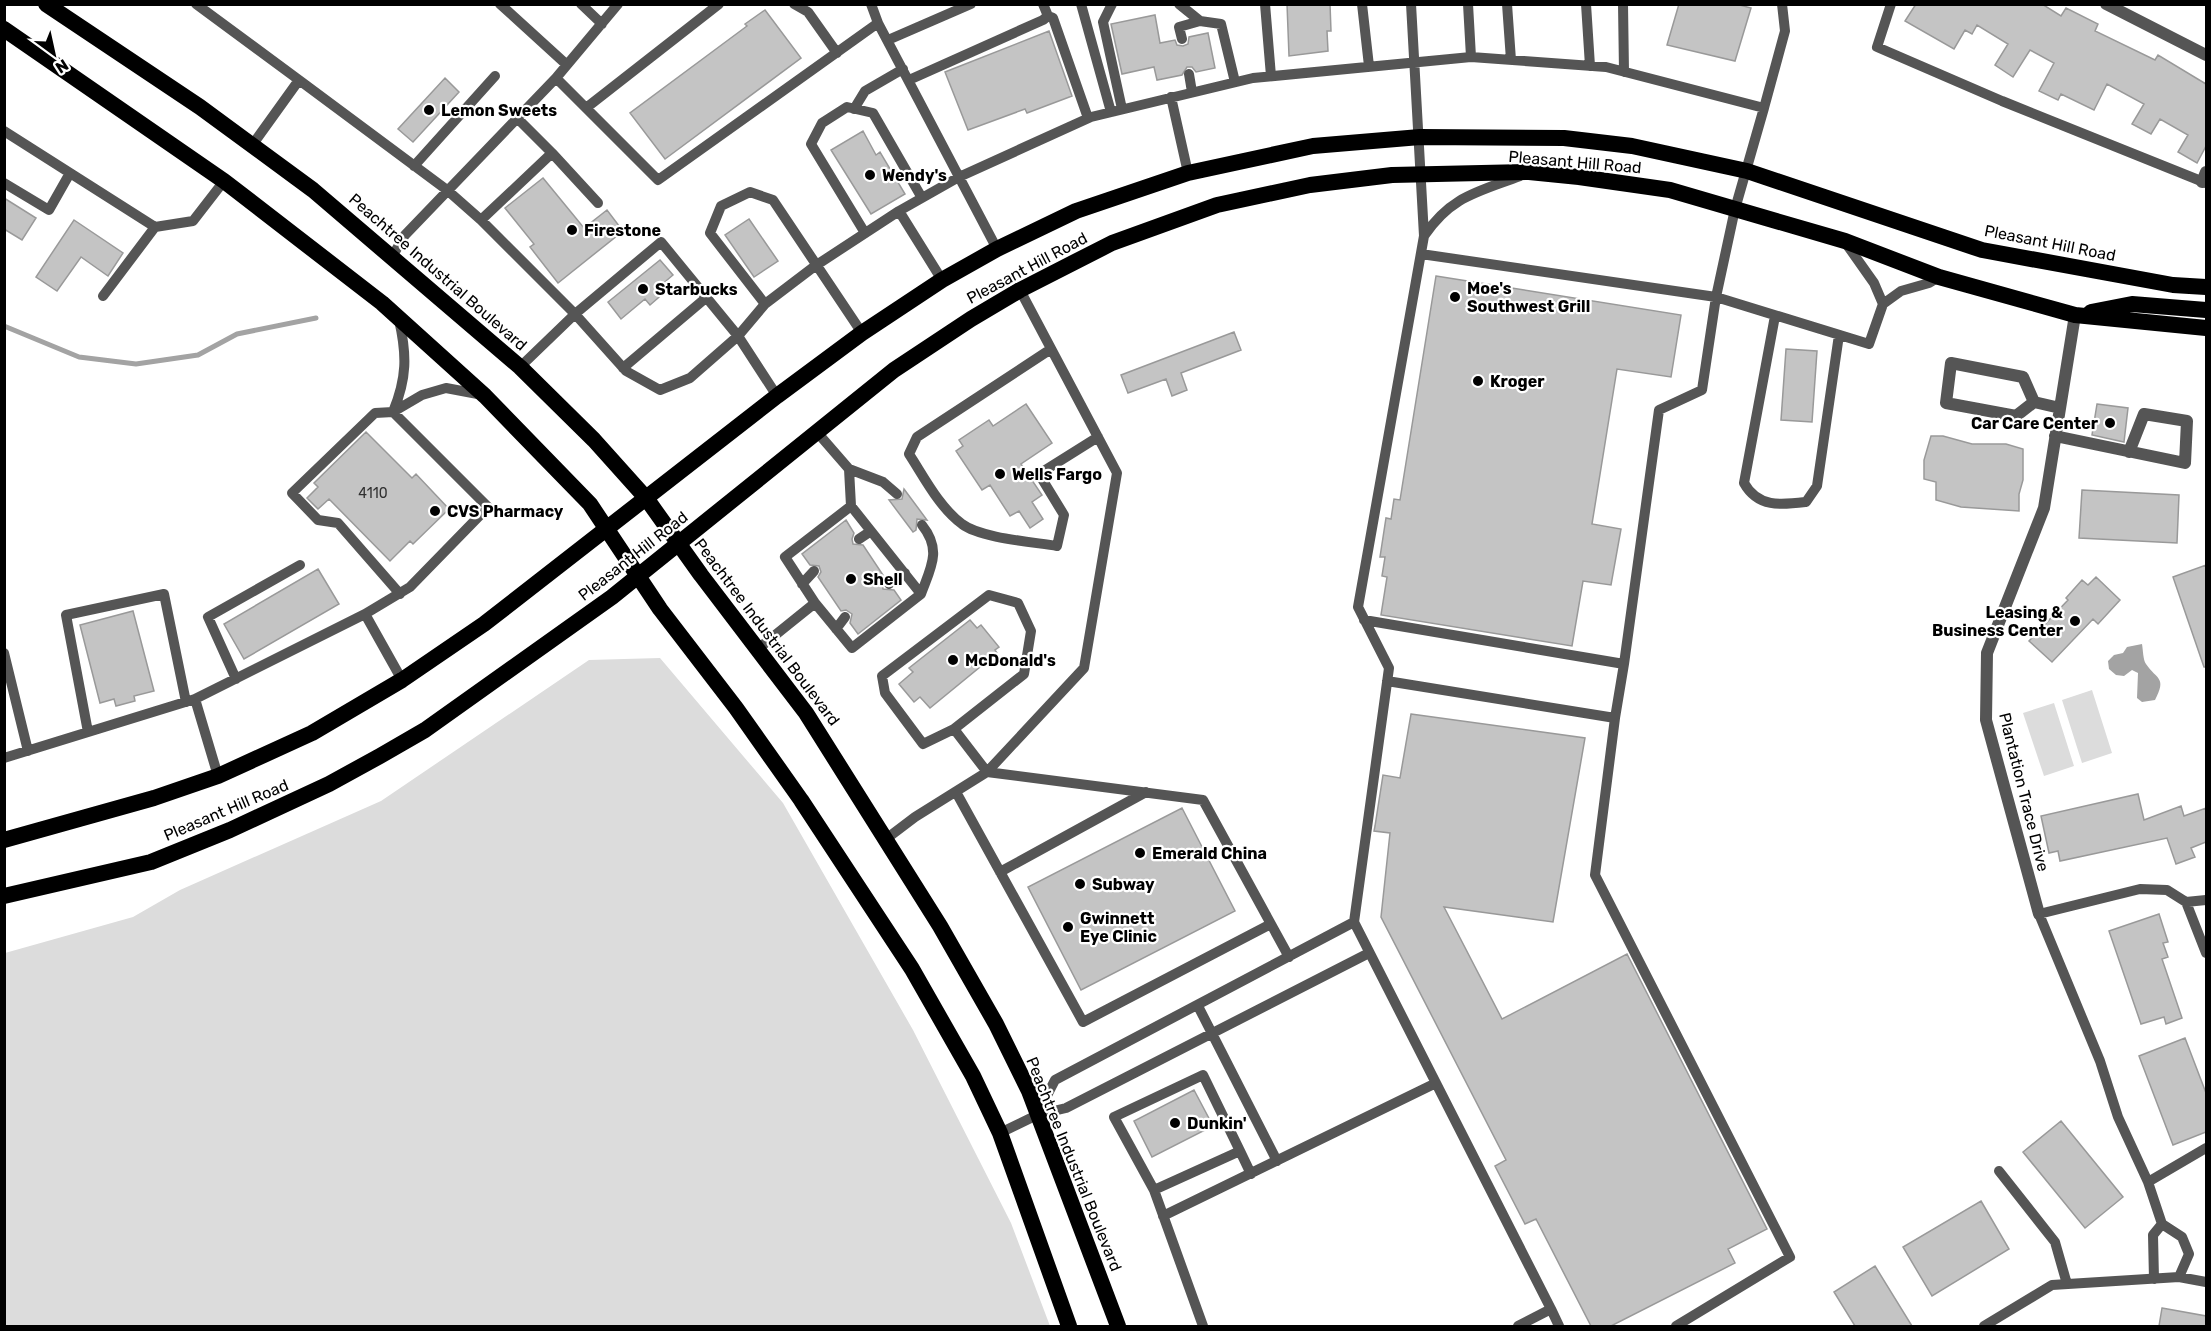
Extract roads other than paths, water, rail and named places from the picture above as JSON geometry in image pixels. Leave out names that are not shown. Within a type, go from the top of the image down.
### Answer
[{"type":"highway","name":"Peachtree Industrial Boulevard","points":[[46,4],[252,144],[393,255],[520,367],[608,454],[646,498],[806,713],[886,839],[996,1024],[1029,1091],[1055,1154],[1118,1326]]},
{"type":"highway","points":[[4,29],[224,181],[398,318],[485,396],[590,504],[660,609],[736,708],[801,800],[891,934],[973,1076],[1000,1133],[1070,1326]]},
{"type":"highway","name":"Pleasant Hill Road","points":[[5,836],[218,776],[312,733],[402,680],[484,624],[777,396],[862,333],[942,280],[997,249],[1076,211],[1188,173],[1313,146],[1420,137],[1564,138],[1632,146],[1747,171],[1982,250],[2173,285],[2206,287]]},
{"type":"highway","name":"Pleasant Hill Road","points":[[4,896],[151,862],[230,830],[329,784],[425,730],[528,659],[639,576],[894,370],[1020,290],[1112,243],[1217,205],[1310,185],[1422,173],[1529,172],[1670,190],[1845,241],[1939,277],[2075,315],[2206,328]]},
{"type":"highway","points":[[2075,315],[2132,304],[2206,310]]},
{"type":"street","points":[[2106,4],[2206,55]]},
{"type":"street","name":"Plantation Trace Drive","points":[[2039,914],[1986,720],[1987,653],[2044,508],[2075,315]]},
{"type":"street","points":[[1951,363],[2023,377],[2034,402],[2016,416],[1946,403],[1951,363]]},
{"type":"street","points":[[2034,402],[2060,408]]},
{"type":"street","points":[[2055,436],[2129,452],[2185,463],[2187,421],[2144,414],[2129,452]]},
{"type":"lane","points":[[195,4],[447,190],[481,220],[575,314],[624,368],[660,390],[690,378],[738,336],[765,304],[864,233],[959,177],[1088,118],[1192,92],[1271,76],[1471,57],[1590,66],[1624,72],[1764,108]]},
{"type":"lane","points":[[500,4],[567,65]]},
{"type":"lane","points":[[581,4],[602,24]]},
{"type":"lane","points":[[393,255],[405,235],[556,78],[618,4]]},
{"type":"lane","points":[[586,108],[719,4]]},
{"type":"lane","points":[[794,4],[808,12],[837,53]]},
{"type":"lane","points":[[871,4],[878,23],[997,249]]},
{"type":"lane","points":[[888,40],[971,4]]},
{"type":"lane","points":[[1043,4],[1048,16],[1053,18],[1088,118]]},
{"type":"lane","points":[[1081,4],[1116,111]]},
{"type":"lane","points":[[1113,4],[1103,22],[1116,111]]},
{"type":"lane","points":[[1179,4],[1200,21]]},
{"type":"lane","points":[[1265,4],[1271,76]]},
{"type":"lane","points":[[1362,4],[1369,66]]},
{"type":"lane","points":[[1411,4],[1424,236],[1358,607],[1389,668],[1354,922],[1559,1326]]},
{"type":"lane","points":[[1468,4],[1471,57]]},
{"type":"lane","points":[[1507,4],[1511,60]]},
{"type":"lane","points":[[1586,4],[1590,66]]},
{"type":"lane","points":[[1623,4],[1624,72]]},
{"type":"lane","points":[[1676,1326],[1790,1257],[1595,875],[1659,410],[1702,390],[1716,297],[1735,208],[1785,31],[1782,4]]},
{"type":"lane","points":[[1891,4],[1877,47],[2002,101],[2205,179]]},
{"type":"lane","points":[[909,80],[1048,16]]},
{"type":"lane","points":[[1182,39],[1179,27],[1200,21],[1221,24],[1236,82]]},
{"type":"lane","points":[[556,78],[658,180],[878,23]]},
{"type":"lane","points":[[854,109],[865,92],[903,69]]},
{"type":"lane","points":[[1189,74],[1192,92]]},
{"type":"lane","points":[[414,166],[495,76]]},
{"type":"lane","points":[[252,144],[299,80]]},
{"type":"lane","points":[[1171,97],[1188,173]]},
{"type":"lane","points":[[864,233],[811,144],[822,123],[847,107],[873,113],[922,198]]},
{"type":"lane","points":[[517,118],[598,203]]},
{"type":"lane","points":[[4,131],[155,227],[193,221],[224,181]]},
{"type":"lane","points":[[481,220],[552,153]]},
{"type":"lane","points":[[1424,236],[1439,214],[1463,198],[1529,172]]},
{"type":"lane","points":[[4,183],[49,210],[70,173]]},
{"type":"lane","points":[[765,304],[710,233],[721,206],[750,192],[772,200],[862,333]]},
{"type":"lane","points":[[899,211],[942,280]]},
{"type":"lane","points":[[103,296],[155,227]]},
{"type":"lane","points":[[1845,241],[1874,283],[1883,304]]},
{"type":"lane","points":[[520,367],[575,314],[661,242],[738,336],[777,396]]},
{"type":"lane","points":[[1421,254],[1716,297],[1869,344],[1883,304],[1900,291],[1929,283],[1939,277]]},
{"type":"lane","points":[[886,839],[987,772],[1084,668],[1117,473],[1020,290]]},
{"type":"lane","points":[[624,368],[707,297]]},
{"type":"lane","points":[[1775,316],[1744,483],[1750,494],[1772,506],[1806,502],[1817,486],[1839,335]]},
{"type":"lane","points":[[393,412],[402,390],[401,378],[406,355],[398,318]]},
{"type":"lane","points":[[1051,349],[917,437],[909,454],[939,500],[963,525],[999,537],[1057,546],[1064,515],[1039,474],[1098,437]]},
{"type":"lane","points":[[400,594],[338,523],[318,520],[292,493],[375,413],[393,412],[422,395],[446,388],[485,396]]},
{"type":"lane","points":[[4,758],[191,700],[365,614],[410,587],[488,507],[393,412]]},
{"type":"lane","points":[[816,431],[849,469],[883,482],[897,494]]},
{"type":"lane","points":[[849,469],[851,506],[921,594]]},
{"type":"lane","points":[[851,506],[785,558],[815,603],[852,648],[921,594],[934,560],[932,538],[922,525]]},
{"type":"lane","points":[[859,539],[871,531]]},
{"type":"lane","points":[[236,679],[208,617],[300,565]]},
{"type":"lane","points":[[802,584],[814,571]]},
{"type":"lane","points":[[890,584],[905,573]]},
{"type":"lane","points":[[88,732],[66,615],[164,594],[191,700],[218,776]]},
{"type":"lane","points":[[989,595],[1018,603],[1031,631],[1024,674],[954,729],[923,744],[885,693],[882,676],[989,595]]},
{"type":"lane","points":[[759,648],[815,603]]},
{"type":"lane","points":[[365,614],[402,680]]},
{"type":"lane","points":[[836,629],[846,617]]},
{"type":"lane","points":[[1364,620],[1624,664]]},
{"type":"lane","points":[[4,653],[28,751]]},
{"type":"lane","points":[[1388,681],[1616,718]]},
{"type":"lane","points":[[954,729],[987,772],[1203,800],[1289,957]]},
{"type":"lane","points":[[956,792],[1083,1022],[1271,924]]},
{"type":"lane","points":[[1000,872],[1146,792]]},
{"type":"lane","points":[[2039,914],[2140,889],[2167,890],[2186,902],[2206,953]]},
{"type":"lane","points":[[2186,902],[2206,900]]},
{"type":"lane","name":"Plantation Trace Drive","points":[[2039,914],[2100,1061],[2118,1117],[2148,1182],[2162,1224]]},
{"type":"lane","points":[[1037,1114],[1055,1080],[1354,922]]},
{"type":"lane","points":[[1000,1133],[1037,1114],[1066,1107],[1370,953]]},
{"type":"lane","points":[[1198,1006],[1277,1161]]},
{"type":"lane","points":[[1203,1326],[1154,1191],[1114,1117],[1203,1075],[1251,1174]]},
{"type":"lane","points":[[1163,1216],[1436,1083]]},
{"type":"lane","points":[[2148,1182],[2206,1148]]},
{"type":"lane","points":[[1154,1191],[1240,1150]]},
{"type":"lane","points":[[1999,1171],[2055,1242],[2067,1284]]},
{"type":"lane","points":[[2154,1279],[2153,1234],[2162,1224],[2182,1237],[2189,1254],[2179,1277]]},
{"type":"lane","points":[[1984,1326],[2052,1285],[2179,1277],[2206,1282]]},
{"type":"lane","points":[[1518,1326],[1551,1309]]},
{"type":"waterway","points":[[4,326],[79,357],[136,364],[198,355],[237,334],[316,318]]},
{"type":"place","name":"Lemon Sweets","points":[[429,110]]},
{"type":"place","name":"Wendy's","points":[[870,175]]},
{"type":"place","name":"Firestone","points":[[572,230]]},
{"type":"place","name":"Starbucks","points":[[643,289]]},
{"type":"place","name":"Moe's Southwest Grill","points":[[1455,297]]},
{"type":"place","name":"Kroger","points":[[1478,381]]},
{"type":"place","name":"Car Care Center","points":[[2110,423]]},
{"type":"place","name":"Wells Fargo","points":[[1000,474]]},
{"type":"place","name":"CVS Pharmacy","points":[[435,511]]},
{"type":"place","name":"Shell","points":[[851,579]]},
{"type":"place","name":"Leasing & Business Center","points":[[2075,621]]},
{"type":"place","name":"McDonald's","points":[[953,660]]},
{"type":"place","name":"Emerald China","points":[[1140,853]]},
{"type":"place","name":"Subway","points":[[1080,884]]},
{"type":"place","name":"Gwinnett Eye Clinic","points":[[1068,927]]},
{"type":"place","name":"Dunkin'","points":[[1175,1123]]}]
